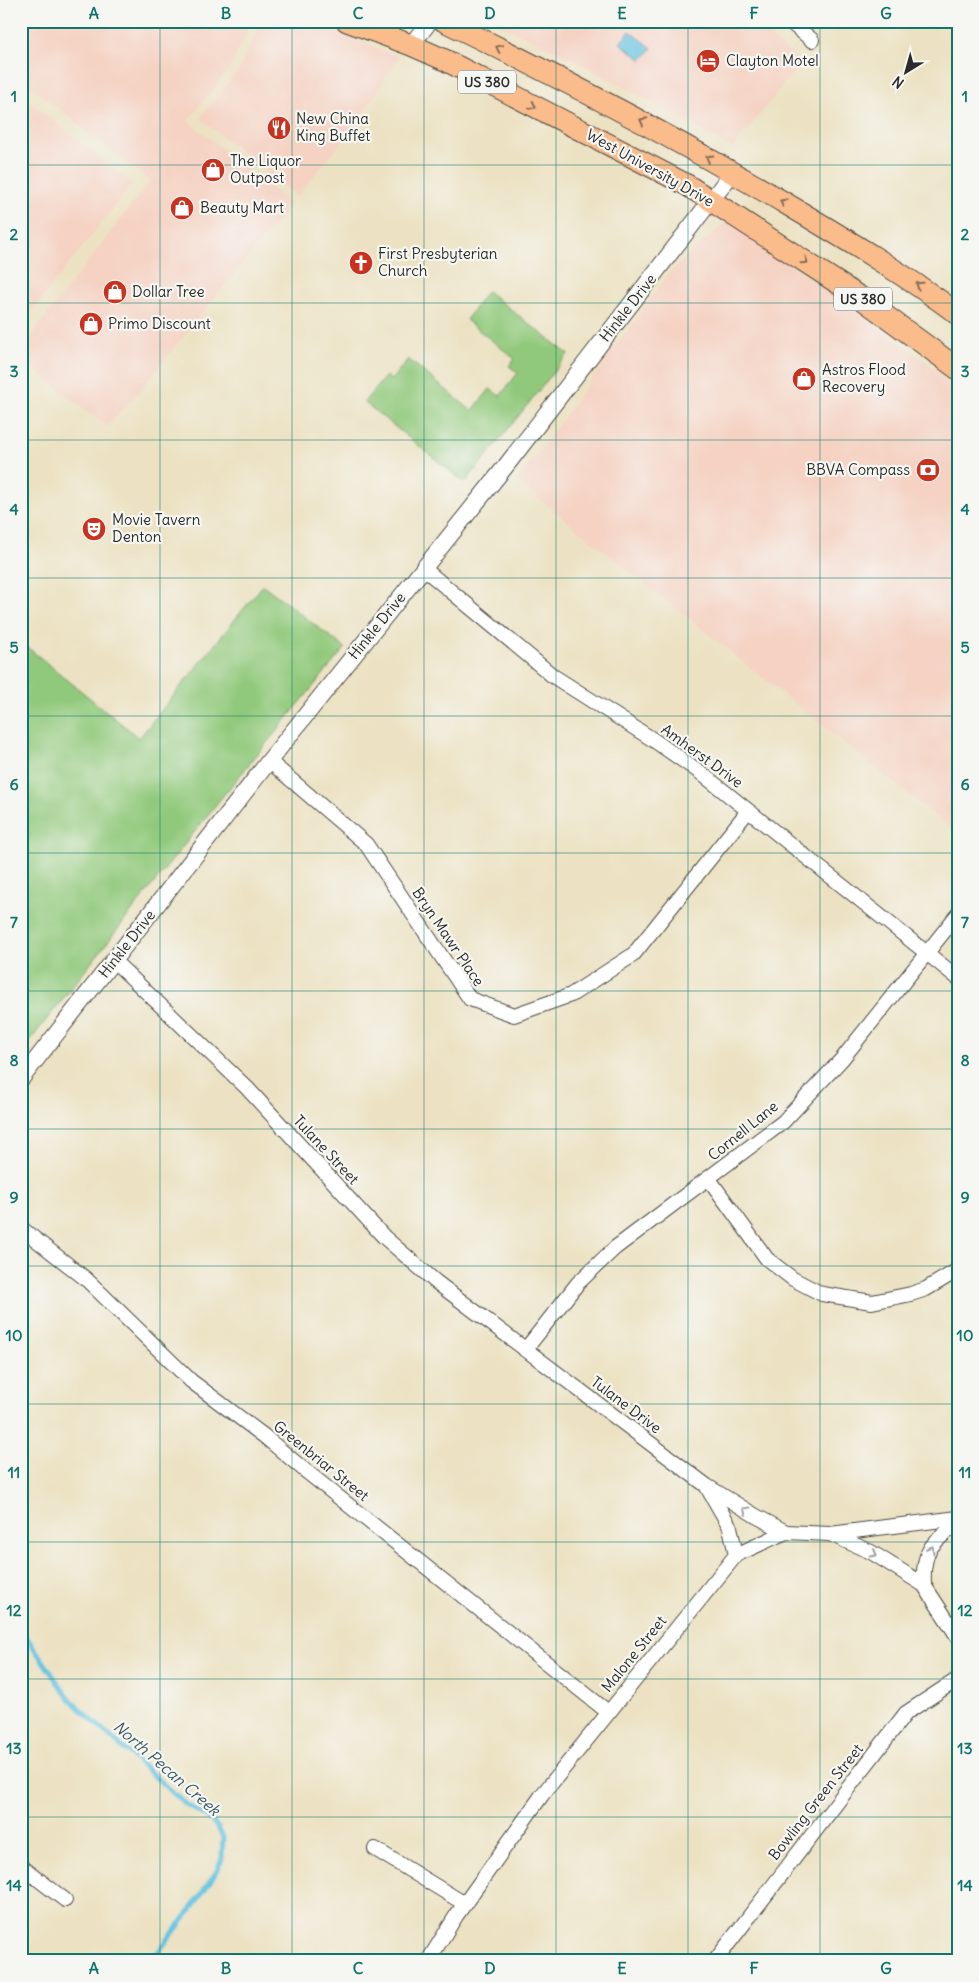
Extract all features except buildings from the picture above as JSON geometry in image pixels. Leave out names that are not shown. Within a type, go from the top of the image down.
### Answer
[{"type":"main road","name":"West University Drive","points":[[347,21],[411,45],[444,60],[687,185],[861,298],[958,369]]},
{"type":"main road","name":"US 380","points":[[444,21],[544,69],[686,144],[886,264],[958,314]]},
{"type":"street","points":[[411,45],[430,21]]},
{"type":"street","points":[[789,21],[812,40]]},
{"type":"street","name":"Hinkle Drive","points":[[21,1079],[269,761],[510,460],[733,172]]},
{"type":"street","name":"Amherst Drive","points":[[423,568],[553,676],[652,739],[701,773],[958,978]]},
{"type":"street","name":"Bryn Mawr Place","points":[[269,761],[366,844],[470,999],[514,1016],[571,995],[633,955],[748,811]]},
{"type":"street","name":"Cornell Lane","points":[[525,1350],[578,1283],[615,1248],[783,1122],[842,1059],[958,914]]},
{"type":"street","name":"Tulane Street","points":[[114,961],[247,1088],[384,1237],[436,1282],[525,1350]]},
{"type":"street","points":[[709,1179],[767,1259],[793,1279],[822,1294],[872,1302],[926,1289],[958,1270]]},
{"type":"street","name":"Greenbriar Street","points":[[21,1228],[86,1279],[191,1381],[264,1436],[608,1712]]},
{"type":"street","name":"Tulane Drive","points":[[525,1350],[707,1486],[786,1532]]},
{"type":"street","name":"Tulane Drive","points":[[707,1486],[730,1527],[736,1555]]},
{"type":"street","name":"Malone Street","points":[[428,1961],[465,1904],[542,1795],[736,1555],[786,1532],[830,1534],[958,1518]]},
{"type":"street","points":[[924,1585],[923,1566],[930,1547],[958,1524]]},
{"type":"street","points":[[830,1534],[871,1552],[924,1585],[958,1637]]},
{"type":"street","name":"Bowling Green Street","points":[[715,1961],[906,1713],[958,1679]]},
{"type":"street","points":[[375,1849],[465,1904]]},
{"type":"street","points":[[21,1866],[65,1900]]},
{"type":"shaded area","points":[[21,21],[252,21],[231,66],[188,121],[291,204],[139,391],[107,427],[21,359],[21,349],[150,181],[21,79]]},
{"type":"shaded area","points":[[262,21],[313,21],[399,57],[355,126],[297,197],[200,118],[238,70]]},
{"type":"shaded area","points":[[492,21],[751,21],[802,62],[733,148],[575,60]]},
{"type":"shaded area","points":[[21,95],[132,184],[21,325]]},
{"type":"shaded area","points":[[727,221],[851,306],[958,386],[958,834],[517,481],[670,272]]},
{"type":"shaded area","points":[[21,381],[34,391],[21,407]]},
{"type":"green space","points":[[487,291],[568,354],[465,483],[364,402],[386,376],[391,380],[408,359],[472,411],[490,389],[500,396],[518,373],[509,366],[515,359],[466,320]]},
{"type":"green space","points":[[263,585],[345,648],[218,802],[21,1052],[21,642],[139,738]]},
{"type":"water","points":[[630,31],[652,48],[642,60],[620,43]]},
{"type":"waterway","name":"North Pecan Creek","points":[[21,1629],[65,1693],[80,1709],[184,1803],[211,1820],[223,1837],[222,1859],[217,1871],[187,1915],[151,1961]]},
{"type":"place","name":"Clayton Motel","points":[[708,61]]},
{"type":"place","name":"New China King Buffet","points":[[279,128]]},
{"type":"place","name":"The Liquor Outpost","points":[[213,170]]},
{"type":"place","name":"Beauty Mart","points":[[182,208]]},
{"type":"place","name":"First Presbyterian Church","points":[[361,263]]},
{"type":"place","name":"Dollar Tree","points":[[115,292]]},
{"type":"place","name":"Primo Discount","points":[[91,324]]},
{"type":"place","name":"Astros Flood Recovery","points":[[804,379]]},
{"type":"place","name":"BBVA Compass","points":[[928,470]]},
{"type":"place","name":"Movie Tavern Denton","points":[[94,529]]}]
